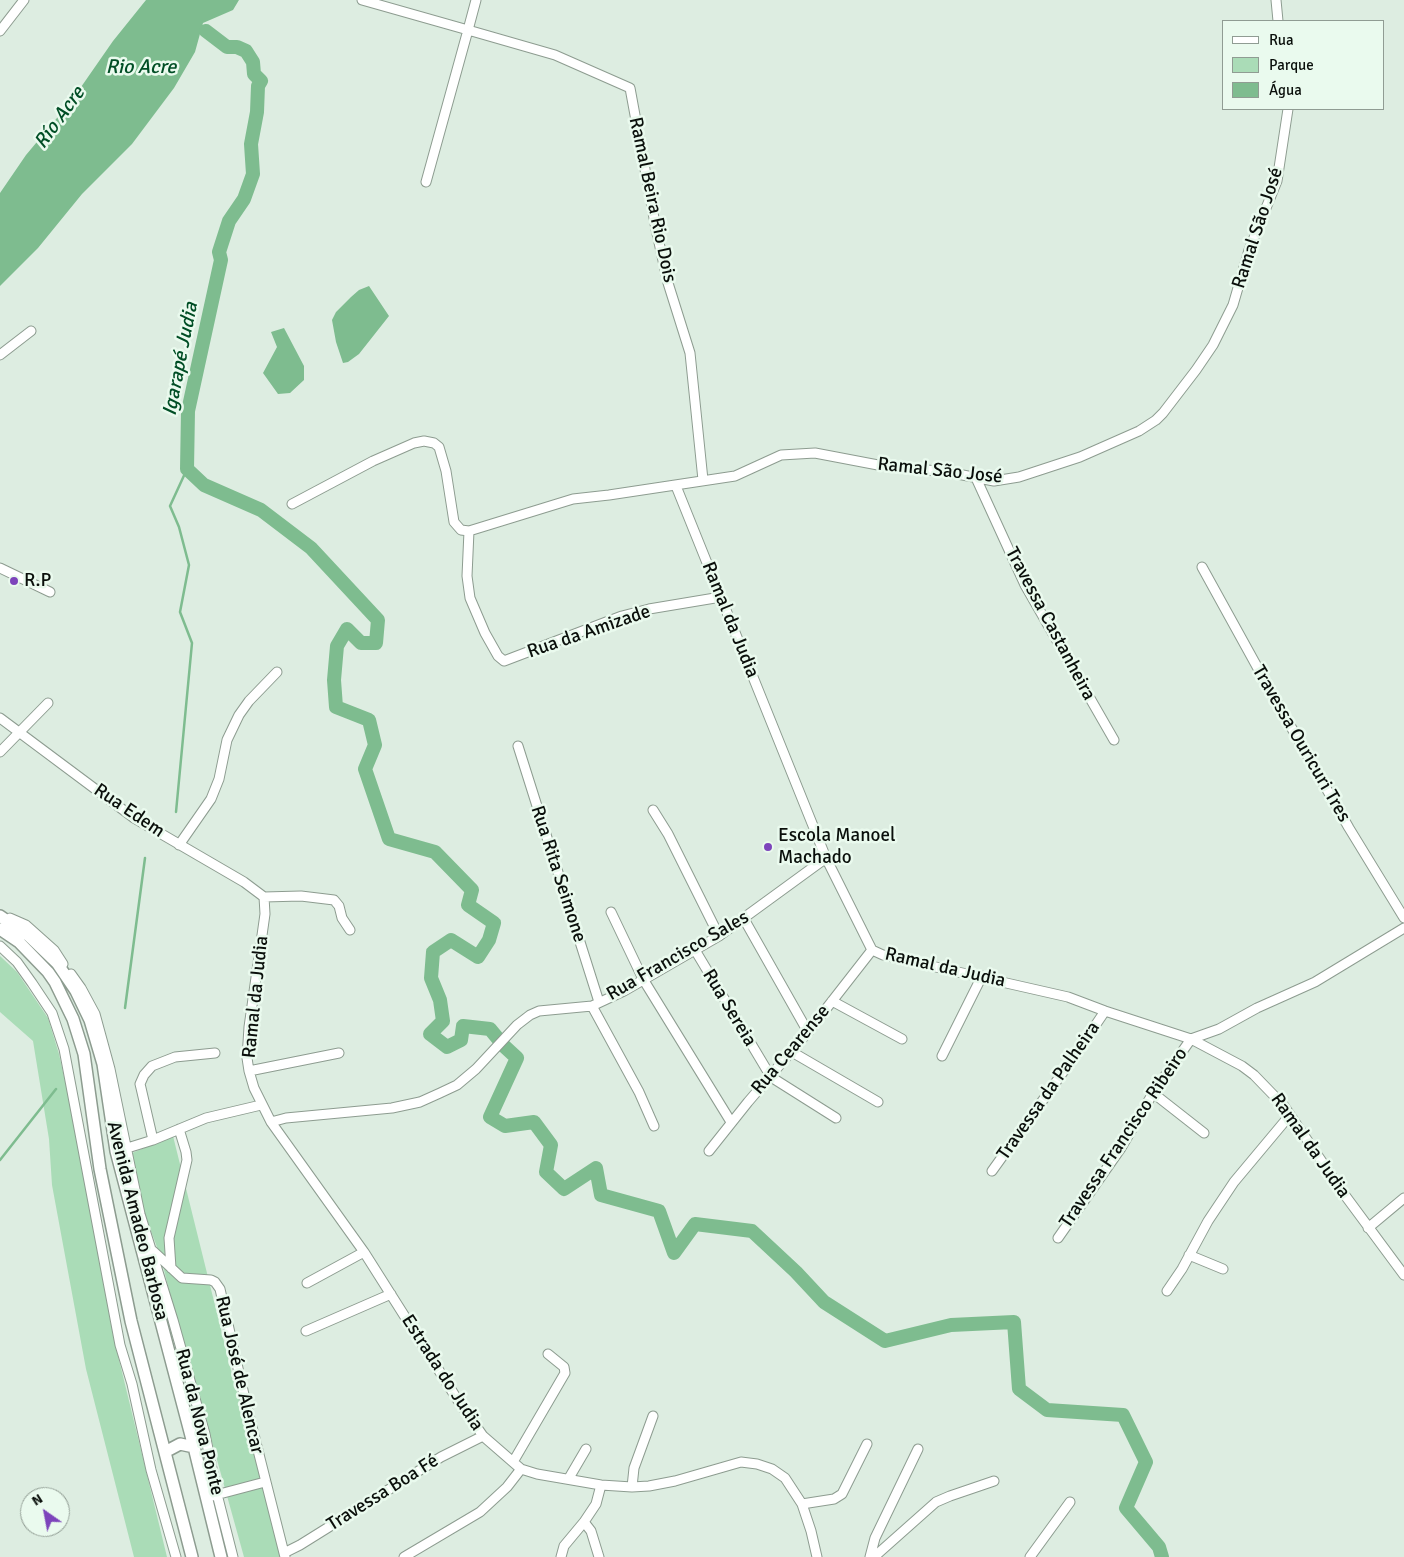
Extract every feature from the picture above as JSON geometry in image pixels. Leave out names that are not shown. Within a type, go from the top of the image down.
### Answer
[{"type":"main road","name":"Avenida Amadeo Barbosa","points":[[2,919],[29,936],[57,963],[72,984],[82,1003],[97,1040],[139,1238],[194,1447],[212,1496],[221,1557]]},
{"type":"main road","name":"Avenida Amadeo Barbosa","points":[[2,919],[19,942],[56,982],[73,1019],[84,1054],[100,1169],[131,1321],[192,1557]]},
{"type":"main road","points":[[165,1452],[180,1444],[194,1447]]},
{"type":"street","points":[[0,31],[24,0]]},
{"type":"street","points":[[362,0],[468,30]]},
{"type":"street","points":[[426,182],[476,0]]},
{"type":"street","points":[[1276,0],[1278,20]]},
{"type":"street","name":"Ramal Beira Rio Dois","points":[[468,30],[555,55],[630,88],[668,283],[690,353],[703,480]]},
{"type":"street","name":"Ramal São José","points":[[469,531],[573,499],[676,486],[734,476],[781,456],[815,453],[878,464],[947,472],[994,481],[1006,480],[1080,457],[1139,431],[1163,413],[1213,345],[1233,305],[1249,250],[1277,181],[1288,110]]},
{"type":"street","points":[[0,355],[31,331]]},
{"type":"street","points":[[292,504],[372,461],[414,443],[424,441],[434,443],[439,447],[446,470],[453,516],[461,530],[469,531]]},
{"type":"street","name":"Travessa Castanheira","points":[[976,478],[1025,585],[1114,740]]},
{"type":"street","name":"Ramal da Judia","points":[[676,486],[826,858],[872,950],[1068,997],[1191,1039],[1242,1066],[1272,1092],[1290,1115],[1368,1228],[1404,1275]]},
{"type":"street","name":"Rua da Amizade","points":[[469,531],[467,576],[470,598],[480,622],[501,660],[508,660],[622,616],[649,609],[721,597]]},
{"type":"street","name":"Travessa Ouricuri Tres","points":[[1202,567],[1349,828],[1404,918]]},
{"type":"street","points":[[0,568],[50,592]]},
{"type":"street","points":[[179,845],[211,799],[219,779],[227,740],[239,715],[249,701],[277,672]]},
{"type":"street","points":[[0,752],[48,703]]},
{"type":"street","name":"Rua Edem","points":[[0,718],[134,818],[244,882],[264,896]]},
{"type":"street","name":"Rua Rita Seimone","points":[[518,746],[596,1004]]},
{"type":"street","points":[[653,810],[668,834],[719,936]]},
{"type":"street","name":"Rua Francisco Sales","points":[[271,1122],[286,1118],[392,1108],[413,1104],[456,1085],[476,1069],[517,1025],[530,1015],[539,1011],[596,1004],[624,991],[719,936],[826,858]]},
{"type":"street","points":[[264,896],[301,896],[334,900],[340,906],[342,918],[350,930]]},
{"type":"street","name":"Ramal da Judia","points":[[264,896],[265,914],[249,1026],[247,1058],[254,1088],[271,1122]]},
{"type":"street","points":[[611,912],[643,979],[731,1122]]},
{"type":"street","points":[[744,919],[808,1032]]},
{"type":"street","points":[[1191,1039],[1220,1029],[1257,1008],[1315,982],[1404,928]]},
{"type":"street","points":[[0,946],[17,962],[52,1013],[64,1049],[120,1345],[146,1439],[151,1470],[176,1557]]},
{"type":"street","name":"Rua Sereia","points":[[695,950],[771,1076],[836,1118]]},
{"type":"street","name":"Rua Cearense","points":[[710,1151],[731,1122],[792,1052],[872,950]]},
{"type":"street","points":[[942,1056],[982,976]]},
{"type":"street","points":[[832,1001],[902,1039]]},
{"type":"street","points":[[596,1004],[654,1126]]},
{"type":"street","name":"Travessa da Palheira","points":[[992,1171],[1105,1011]]},
{"type":"street","name":"Travessa Francisco Ribeiro","points":[[1058,1238],[1121,1148],[1153,1093],[1191,1039]]},
{"type":"street","points":[[792,1052],[878,1102]]},
{"type":"street","points":[[152,1140],[140,1084],[145,1073],[152,1066],[175,1057],[215,1053]]},
{"type":"street","points":[[249,1071],[339,1053]]},
{"type":"street","points":[[1153,1093],[1204,1133]]},
{"type":"street","points":[[121,1150],[213,1116],[261,1105]]},
{"type":"street","points":[[1167,1291],[1208,1221],[1234,1182],[1290,1115]]},
{"type":"street","name":"Estrada do Judia","points":[[271,1122],[364,1252],[457,1399],[483,1436],[513,1462],[522,1469],[537,1474],[601,1485],[632,1487],[675,1481],[741,1462],[757,1464],[772,1469],[785,1478],[802,1504],[817,1557]]},
{"type":"street","points":[[171,1268],[169,1238],[187,1160],[179,1129]]},
{"type":"street","name":"Rua da Nova Ponte","points":[[121,1150],[205,1434],[212,1496],[233,1557]]},
{"type":"street","points":[[1368,1228],[1404,1198]]},
{"type":"street","name":"Rua José de Alencar","points":[[139,1238],[182,1278],[211,1280],[220,1289],[284,1555]]},
{"type":"street","points":[[306,1283],[364,1252]]},
{"type":"street","points":[[1189,1255],[1223,1269]]},
{"type":"street","points":[[306,1331],[391,1294]]},
{"type":"street","points":[[513,1462],[565,1373],[564,1367],[548,1354]]},
{"type":"street","points":[[632,1487],[634,1468],[653,1416]]},
{"type":"street","name":"Travessa Boa Fé","points":[[284,1555],[441,1457],[483,1436]]},
{"type":"street","points":[[802,1504],[834,1500],[842,1494],[867,1444]]},
{"type":"street","points":[[569,1478],[586,1449]]},
{"type":"street","points":[[870,1557],[875,1538],[918,1449]]},
{"type":"street","points":[[404,1557],[480,1512],[502,1492],[522,1469]]},
{"type":"street","points":[[874,1557],[936,1502],[994,1481]]},
{"type":"street","points":[[212,1496],[265,1482]]},
{"type":"street","points":[[561,1557],[564,1546],[596,1504],[601,1485]]},
{"type":"street","points":[[1030,1557],[1070,1502]]},
{"type":"street","points":[[584,1522],[591,1532],[599,1557]]},
{"type":"green space","points":[[0,956],[17,972],[48,1018],[59,1054],[72,1113],[113,1335],[167,1557],[134,1557],[86,1369],[52,1185],[49,1139],[33,1041],[0,1012]]},
{"type":"green space","points":[[173,1136],[234,1382],[259,1466],[280,1557],[244,1557],[181,1338],[161,1258],[144,1212],[132,1153]]},
{"type":"water","name":"Rio Acre","points":[[146,0],[239,0],[233,10],[203,23],[195,52],[174,88],[132,144],[82,194],[38,248],[0,286],[0,193],[26,155],[72,100],[113,41]]},
{"type":"water","points":[[369,286],[389,316],[359,354],[348,362],[343,363],[336,342],[332,320],[336,312],[351,297],[359,290]]},
{"type":"water","points":[[284,328],[304,366],[304,380],[290,393],[278,394],[263,373],[277,347],[271,332]]},
{"type":"waterway","name":"Igarapé Judia","points":[[206,31],[227,47],[237,47],[246,51],[253,62],[254,74],[261,81],[258,86],[257,112],[251,144],[253,174],[244,199],[229,221],[219,252],[221,260],[188,411],[187,469],[204,485],[261,510],[311,548],[378,620],[376,643],[361,643],[347,629],[337,646],[334,680],[336,707],[369,720],[375,745],[365,769],[389,839],[435,852],[472,890],[468,905],[494,923],[489,940],[478,957],[451,940],[433,952],[431,978],[440,1000],[443,1021],[430,1034],[447,1047],[461,1040],[463,1026],[490,1029],[517,1058],[490,1117],[505,1126],[534,1122],[551,1145],[546,1172],[564,1189],[596,1168],[601,1195],[659,1211],[674,1253],[695,1224],[752,1231],[796,1272],[824,1302],[885,1341],[951,1325],[1014,1322],[1019,1389],[1047,1410],[1123,1415],[1146,1462],[1126,1508],[1159,1547],[1162,1557]]},
{"type":"waterway","points":[[176,812],[192,643],[180,612],[189,565],[179,527],[170,506],[187,469]]},
{"type":"waterway","points":[[125,1008],[145,858]]},
{"type":"waterway","points":[[0,1160],[56,1089]]},
{"type":"place","name":"R.P","points":[[14,581]]},
{"type":"place","name":"Escola Manoel Machado","points":[[768,847]]},
{"type":"water label","name":"Río Acre","points":[[60,118]]}]
